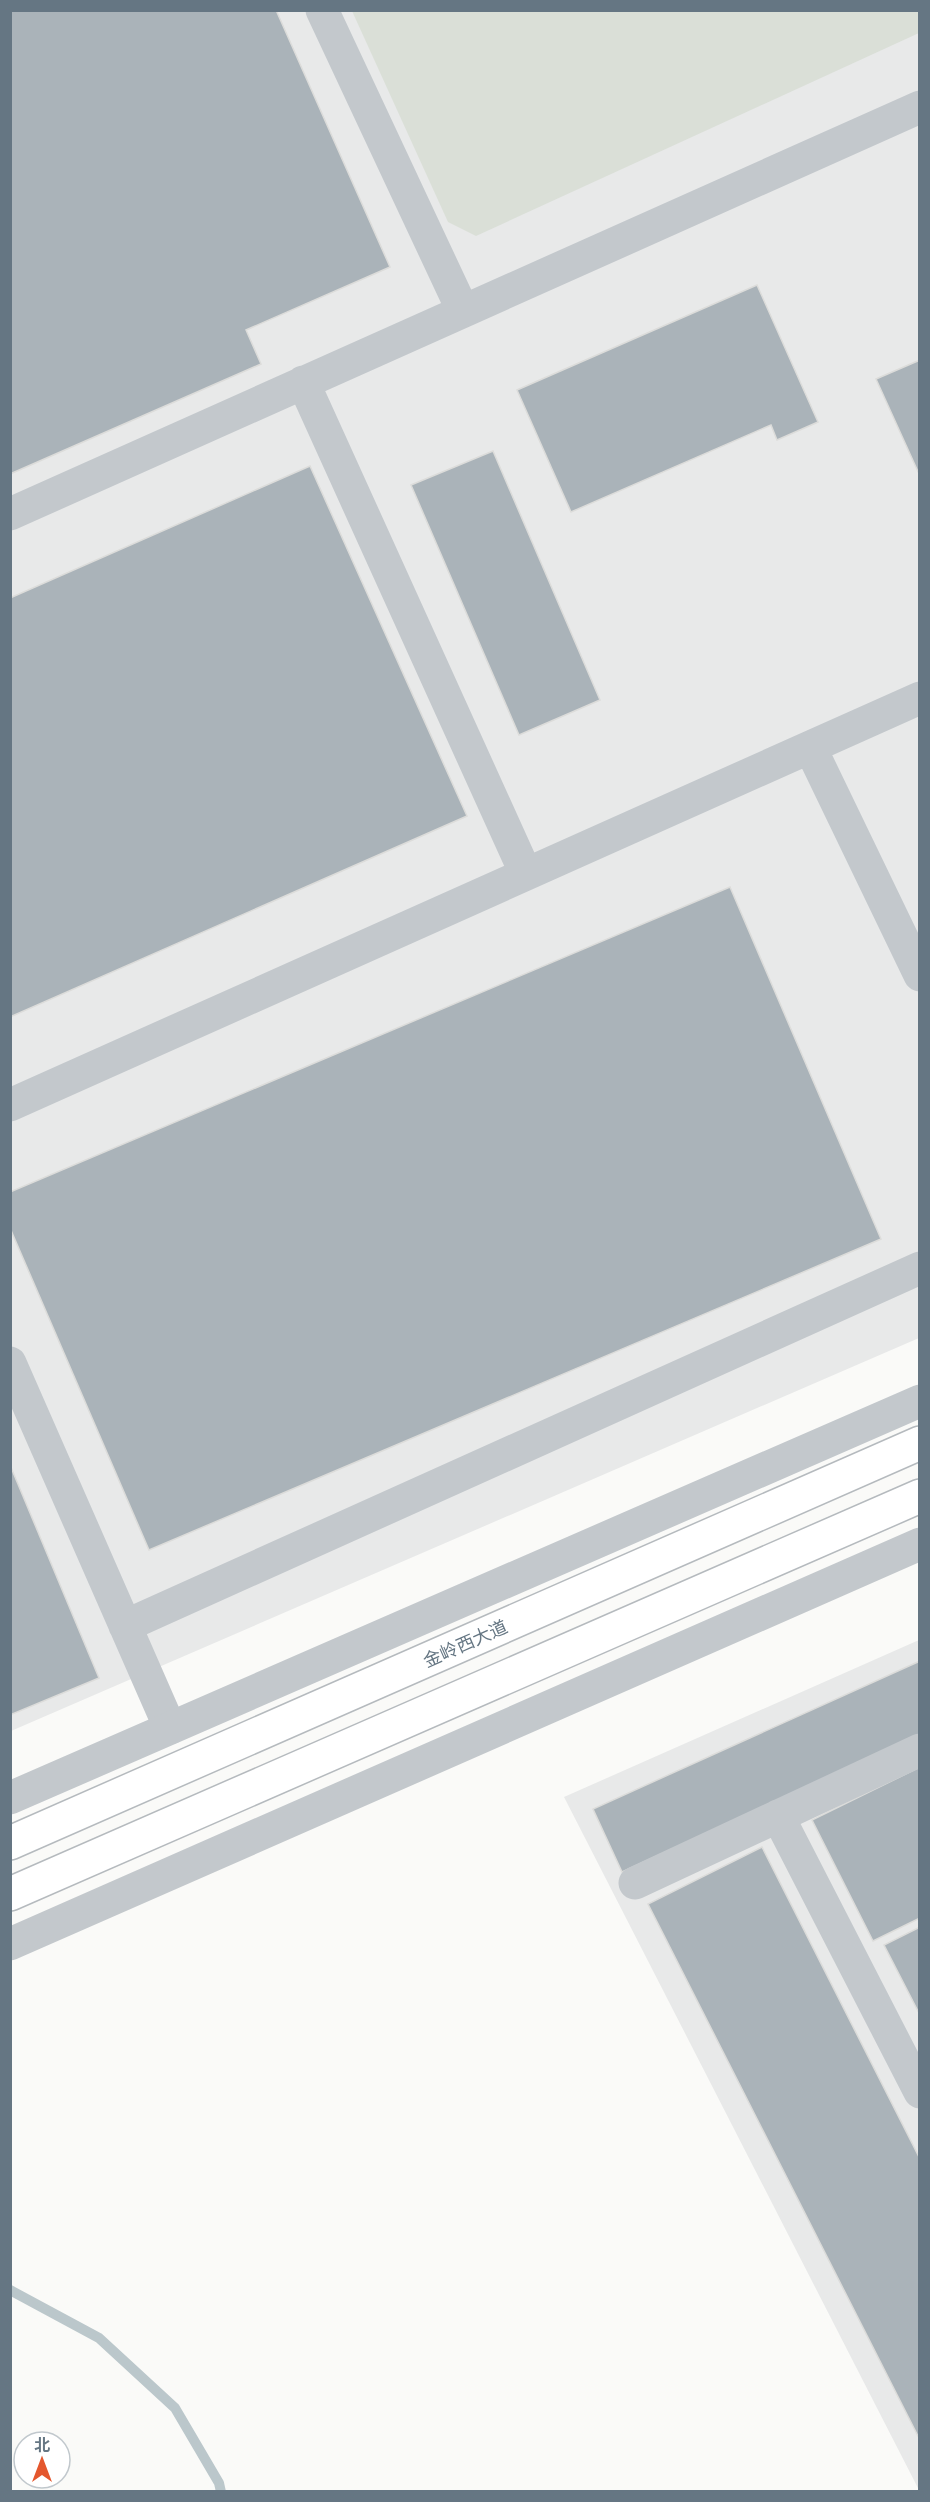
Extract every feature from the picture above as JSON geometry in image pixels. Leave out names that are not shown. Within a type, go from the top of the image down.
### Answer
[{"type":"main road","name":"金岭西大道","points":[[10,1843],[920,1443]]},
{"type":"main road","points":[[10,1894],[920,1496]]},
{"type":"street","points":[[322,10],[463,311]]},
{"type":"street","points":[[10,514],[920,107]]},
{"type":"street","points":[[303,382],[526,874]]},
{"type":"street","points":[[10,1105],[920,698]]},
{"type":"street","points":[[810,747],[920,975]]},
{"type":"street","points":[[125,1626],[920,1268]]},
{"type":"street","points":[[10,1363],[170,1728]]},
{"type":"street","points":[[10,1798],[920,1401]]},
{"type":"street","points":[[10,1944],[920,1544]]},
{"type":"street","points":[[635,1883],[920,1750]]},
{"type":"street","points":[[778,1816],[920,2092]]},
{"type":"shaded area","points":[[919,10],[919,33],[476,236],[448,222],[352,11]]},
{"type":"shaded area","points":[[11,11],[919,11],[919,1338],[11,1731]]},
{"type":"shaded area","points":[[919,1640],[919,2490],[564,1797]]},
{"type":"building","points":[[10,10],[276,10],[390,267],[246,330],[261,364],[10,474]]},
{"type":"building","points":[[757,285],[818,422],[777,440],[771,425],[571,512],[517,390]]},
{"type":"building","points":[[920,360],[920,476],[876,379]]},
{"type":"building","points":[[493,451],[600,700],[519,735],[411,485]]},
{"type":"building","points":[[310,466],[467,816],[10,1017],[10,598]]},
{"type":"building","points":[[730,887],[881,1239],[149,1550],[10,1228],[10,1192]]},
{"type":"building","points":[[10,1465],[99,1678],[10,1715]]},
{"type":"building","points":[[920,1661],[920,1736],[622,1872],[593,1809]]},
{"type":"building","points":[[920,1767],[920,1918],[873,1941],[812,1820]]},
{"type":"building","points":[[762,1847],[920,2159],[920,2440],[648,1904]]},
{"type":"building","points":[[920,1927],[920,2015],[884,1945]]},
{"type":"waterway","points":[[10,2290],[99,2338],[175,2408],[219,2483],[221,2492]]}]
